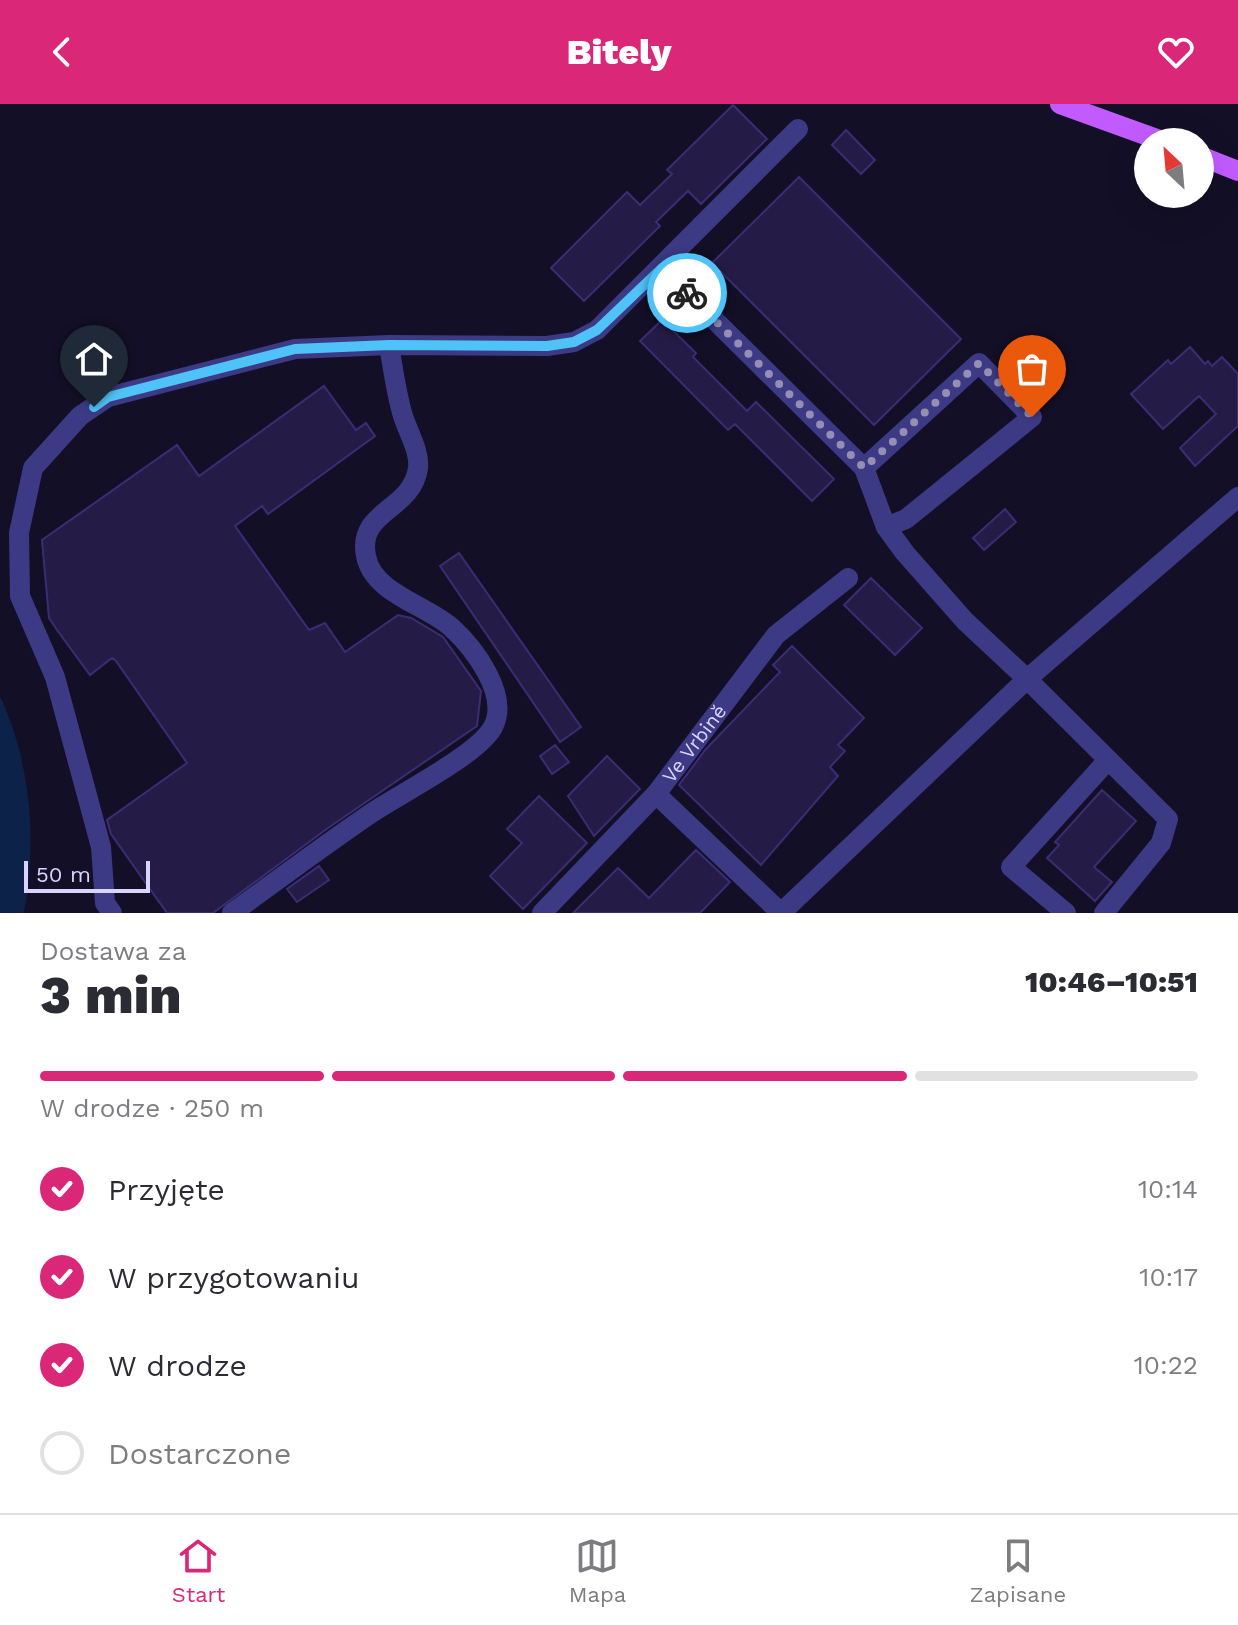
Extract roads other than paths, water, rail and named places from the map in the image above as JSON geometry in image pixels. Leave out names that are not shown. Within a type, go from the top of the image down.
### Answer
[{"type":"main road","points":[[1060,104],[1134,131]]},
{"type":"main road","points":[[1214,162],[1238,171]]},
{"type":"lane","points":[[112,913],[105,903],[101,847],[55,677],[20,596],[19,533],[33,468],[80,416],[108,397],[295,349],[389,345],[547,346],[574,342],[597,330],[798,129]]},
{"type":"lane","points":[[662,268],[864,468],[886,527],[910,560],[965,621],[1168,819],[1161,843],[1104,913]]},
{"type":"lane","points":[[232,913],[372,812],[473,748],[493,727],[499,703],[481,664],[451,628],[376,581],[366,558],[364,541],[369,526],[411,491],[419,465],[402,414],[389,345]]},
{"type":"lane","points":[[864,468],[979,363],[1032,417],[906,519],[886,527]]},
{"type":"lane","points":[[656,794],[781,913],[1027,679],[1238,497]]},
{"type":"lane","name":"Ve Vrbině","points":[[542,913],[656,794],[776,635],[848,578]]},
{"type":"lane","points":[[1066,913],[1011,867],[1108,760]]},
{"type":"water","points":[[0,696],[19,748],[25,775],[30,858],[24,913],[0,913]]}]
